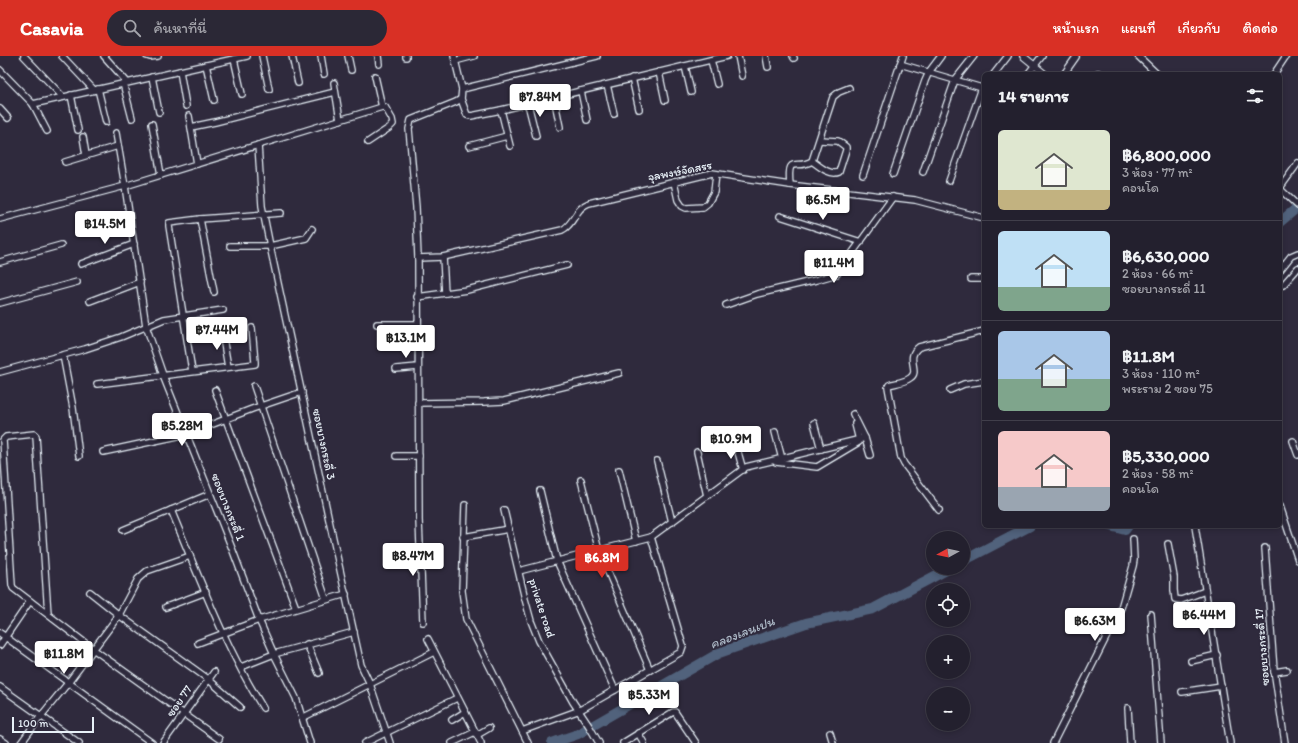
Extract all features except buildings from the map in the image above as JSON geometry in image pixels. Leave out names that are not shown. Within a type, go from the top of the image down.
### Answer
[{"type":"street","points":[[24,56],[63,97]]},
{"type":"street","points":[[62,56],[96,90],[106,122]]},
{"type":"street","points":[[104,56],[125,83],[132,118]]},
{"type":"street","points":[[147,56],[158,56]]},
{"type":"street","points":[[32,104],[247,56]]},
{"type":"street","points":[[262,56],[270,89]]},
{"type":"street","points":[[292,56],[298,83]]},
{"type":"street","points":[[321,56],[324,74]]},
{"type":"street","points":[[348,56],[351,70]]},
{"type":"street","points":[[378,56],[379,64]]},
{"type":"street","points":[[474,56],[455,58],[462,89],[461,99],[467,115],[469,116],[528,104],[727,56]]},
{"type":"street","points":[[462,89],[597,56]]},
{"type":"street","points":[[738,56],[742,76]]},
{"type":"street","points":[[766,56],[768,67]]},
{"type":"street","points":[[863,175],[903,56]]},
{"type":"street","points":[[893,174],[925,81],[941,56]]},
{"type":"street","points":[[923,172],[955,80],[974,56]]},
{"type":"street","points":[[996,72],[1008,56]]},
{"type":"street","points":[[1023,56],[1042,72]]},
{"type":"street","points":[[1030,72],[1042,56]]},
{"type":"street","points":[[1138,56],[1155,72]]},
{"type":"street","points":[[1275,72],[1286,56]]},
{"type":"street","points":[[1065,72],[1076,57]]},
{"type":"street","points":[[234,59],[242,94]]},
{"type":"street","points":[[711,60],[717,84]]},
{"type":"street","points":[[900,64],[982,87]]},
{"type":"street","points":[[206,65],[214,100]]},
{"type":"street","points":[[685,66],[691,92]]},
{"type":"street","points":[[0,70],[32,104],[47,131]]},
{"type":"street","points":[[180,71],[186,106]]},
{"type":"street","points":[[659,72],[665,100]]},
{"type":"street","points":[[375,76],[382,107]]},
{"type":"street","points":[[152,77],[159,112]]},
{"type":"street","points":[[632,78],[639,109]]},
{"type":"street","points":[[334,83],[340,120]]},
{"type":"street","points":[[607,85],[614,114]]},
{"type":"street","points":[[790,185],[790,168],[794,165],[810,163],[812,161],[834,96],[839,92],[850,88]]},
{"type":"street","points":[[949,181],[982,90]]},
{"type":"street","points":[[581,91],[587,120]]},
{"type":"street","points":[[191,126],[215,122],[335,92]]},
{"type":"street","points":[[71,95],[78,130]]},
{"type":"street","points":[[554,97],[560,127]]},
{"type":"street","points":[[423,622],[419,520],[418,258],[416,207],[409,125],[411,120],[415,118],[461,99]]},
{"type":"street","points":[[528,104],[536,136]]},
{"type":"street","points":[[0,219],[125,186],[386,107],[392,119],[392,124],[389,128],[368,142]]},
{"type":"street","points":[[0,109],[8,118]]},
{"type":"street","points":[[501,110],[510,146]]},
{"type":"street","points":[[189,116],[197,164]]},
{"type":"street","points":[[152,124],[161,175]]},
{"type":"street","name":"ซอยบางกระดี่ 1","points":[[116,134],[146,326],[163,375],[234,551],[259,620],[296,698],[310,743]]},
{"type":"street","points":[[469,146],[507,136]]},
{"type":"street","points":[[83,137],[86,155]]},
{"type":"street","points":[[812,161],[819,167],[833,173],[839,172],[846,147],[838,141],[820,140]]},
{"type":"street","name":"ซอยบางกระดี่ 3","points":[[258,145],[263,214],[328,520],[361,664],[370,684],[390,743]]},
{"type":"street","points":[[65,162],[118,146]]},
{"type":"street","points":[[1282,186],[1298,163]]},
{"type":"street","name":"จุลพงษ์จัดสรร","points":[[418,258],[443,257],[562,230],[568,226],[583,205],[589,202],[712,173],[751,180],[915,200],[982,217]]},
{"type":"street","points":[[674,182],[679,203],[682,206],[686,208],[703,207],[708,203],[714,192],[716,174]]},
{"type":"street","points":[[1282,191],[1296,205]]},
{"type":"street","points":[[726,304],[757,294],[837,274],[893,197]]},
{"type":"street","points":[[192,371],[182,316],[169,223],[200,219],[281,213]]},
{"type":"street","points":[[780,216],[861,242]]},
{"type":"street","points":[[200,219],[214,292]]},
{"type":"street","points":[[230,246],[270,246],[306,238],[312,230]]},
{"type":"street","points":[[81,264],[134,244]]},
{"type":"street","points":[[0,262],[61,245]]},
{"type":"street","points":[[1282,267],[1291,256],[1298,253]]},
{"type":"street","points":[[443,257],[445,293]]},
{"type":"street","points":[[417,297],[467,290],[567,265]]},
{"type":"street","points":[[1283,285],[1298,268]]},
{"type":"street","points":[[971,279],[982,279]]},
{"type":"street","points":[[0,303],[77,282]]},
{"type":"street","points":[[90,301],[140,282]]},
{"type":"street","points":[[0,372],[114,340],[164,319],[223,310]]},
{"type":"street","points":[[377,324],[418,324]]},
{"type":"street","points":[[97,384],[255,364],[252,328]]},
{"type":"street","points":[[222,332],[228,367]]},
{"type":"street","points":[[939,510],[901,458],[888,387],[889,385],[913,376],[912,355],[914,350],[919,347],[982,332]]},
{"type":"street","points":[[64,355],[79,456]]},
{"type":"street","points":[[396,368],[418,367]]},
{"type":"street","points":[[418,403],[504,401],[619,373]]},
{"type":"street","points":[[950,390],[964,384],[982,381]]},
{"type":"street","points":[[254,386],[326,599]]},
{"type":"street","points":[[215,390],[296,608]]},
{"type":"street","points":[[103,452],[187,434],[260,406],[302,392]]},
{"type":"street","points":[[814,423],[820,449]]},
{"type":"street","points":[[775,432],[782,459]]},
{"type":"street","points":[[48,614],[36,436],[34,434],[6,436],[3,440],[12,585],[15,591],[219,739]]},
{"type":"street","points":[[519,571],[651,537],[746,467],[862,439]]},
{"type":"street","points":[[862,439],[870,455]]},
{"type":"street","points":[[772,461],[817,467],[862,439]]},
{"type":"street","points":[[1293,441],[1298,455]]},
{"type":"street","points":[[736,445],[743,470]]},
{"type":"street","points":[[697,452],[707,496]]},
{"type":"street","points":[[396,456],[419,456]]},
{"type":"street","points":[[657,461],[672,522]]},
{"type":"street","points":[[619,470],[636,541]]},
{"type":"street","points":[[581,480],[599,551],[650,670]]},
{"type":"street","points":[[540,490],[557,562],[615,690]]},
{"type":"street","points":[[122,530],[210,494]]},
{"type":"street","points":[[465,505],[462,591],[466,619],[528,743]]},
{"type":"street","points":[[171,510],[223,633],[263,708]]},
{"type":"street","name":"private road","points":[[504,510],[531,621],[539,641],[573,702],[580,710],[599,743]]},
{"type":"street","points":[[1282,512],[1298,560]]},
{"type":"street","points":[[1195,528],[1230,743]]},
{"type":"street","points":[[463,537],[509,529]]},
{"type":"street","points":[[522,731],[580,710],[683,650],[651,537]]},
{"type":"street","points":[[1053,743],[1121,608],[1134,566],[1133,539]]},
{"type":"street","points":[[1168,544],[1174,577],[1175,599],[1180,600],[1205,591]]},
{"type":"street","name":"ซอยบางกระดี่ 17","points":[[1265,548],[1274,672],[1285,743]]},
{"type":"street","points":[[21,743],[68,683],[118,615],[138,579],[146,571],[190,556]]},
{"type":"street","points":[[90,592],[118,615],[208,679],[240,707]]},
{"type":"street","points":[[166,607],[206,592]]},
{"type":"street","points":[[198,643],[259,620],[346,594]]},
{"type":"street","points":[[0,645],[30,601]]},
{"type":"street","points":[[1151,614],[1161,743]]},
{"type":"street","points":[[240,667],[274,654],[354,632]]},
{"type":"street","points":[[0,633],[152,743]]},
{"type":"street","points":[[428,639],[480,743]]},
{"type":"street","points":[[307,644],[319,673]]},
{"type":"street","points":[[302,718],[434,652]]},
{"type":"street","points":[[1191,661],[1216,656]]},
{"type":"street","points":[[1274,672],[1287,670]]},
{"type":"street","name":"ซอย 77","points":[[163,743],[214,672]]},
{"type":"street","points":[[0,686],[79,743]]},
{"type":"street","points":[[1182,692],[1222,686]]},
{"type":"street","points":[[365,743],[458,698]]},
{"type":"street","points":[[1128,708],[1130,743]]},
{"type":"street","points":[[452,720],[465,712]]},
{"type":"street","points":[[623,743],[673,712],[675,712],[696,743]]},
{"type":"street","points":[[452,743],[489,728]]},
{"type":"street","points":[[830,732],[833,743]]},
{"type":"street","points":[[638,733],[644,743]]},
{"type":"street","points":[[0,738],[6,743]]},
{"type":"waterway","name":"คลองเลนเปน","points":[[1282,220],[1298,207]]},
{"type":"waterway","name":"คลองเลนเปน","points":[[970,557],[1026,528]]},
{"type":"waterway","name":"คลองเลนเปน","points":[[1118,528],[1125,530],[1126,528]]},
{"type":"waterway","name":"คลองเลนเปน","points":[[552,743],[578,734],[719,653],[806,623],[873,609],[937,575]]}]
